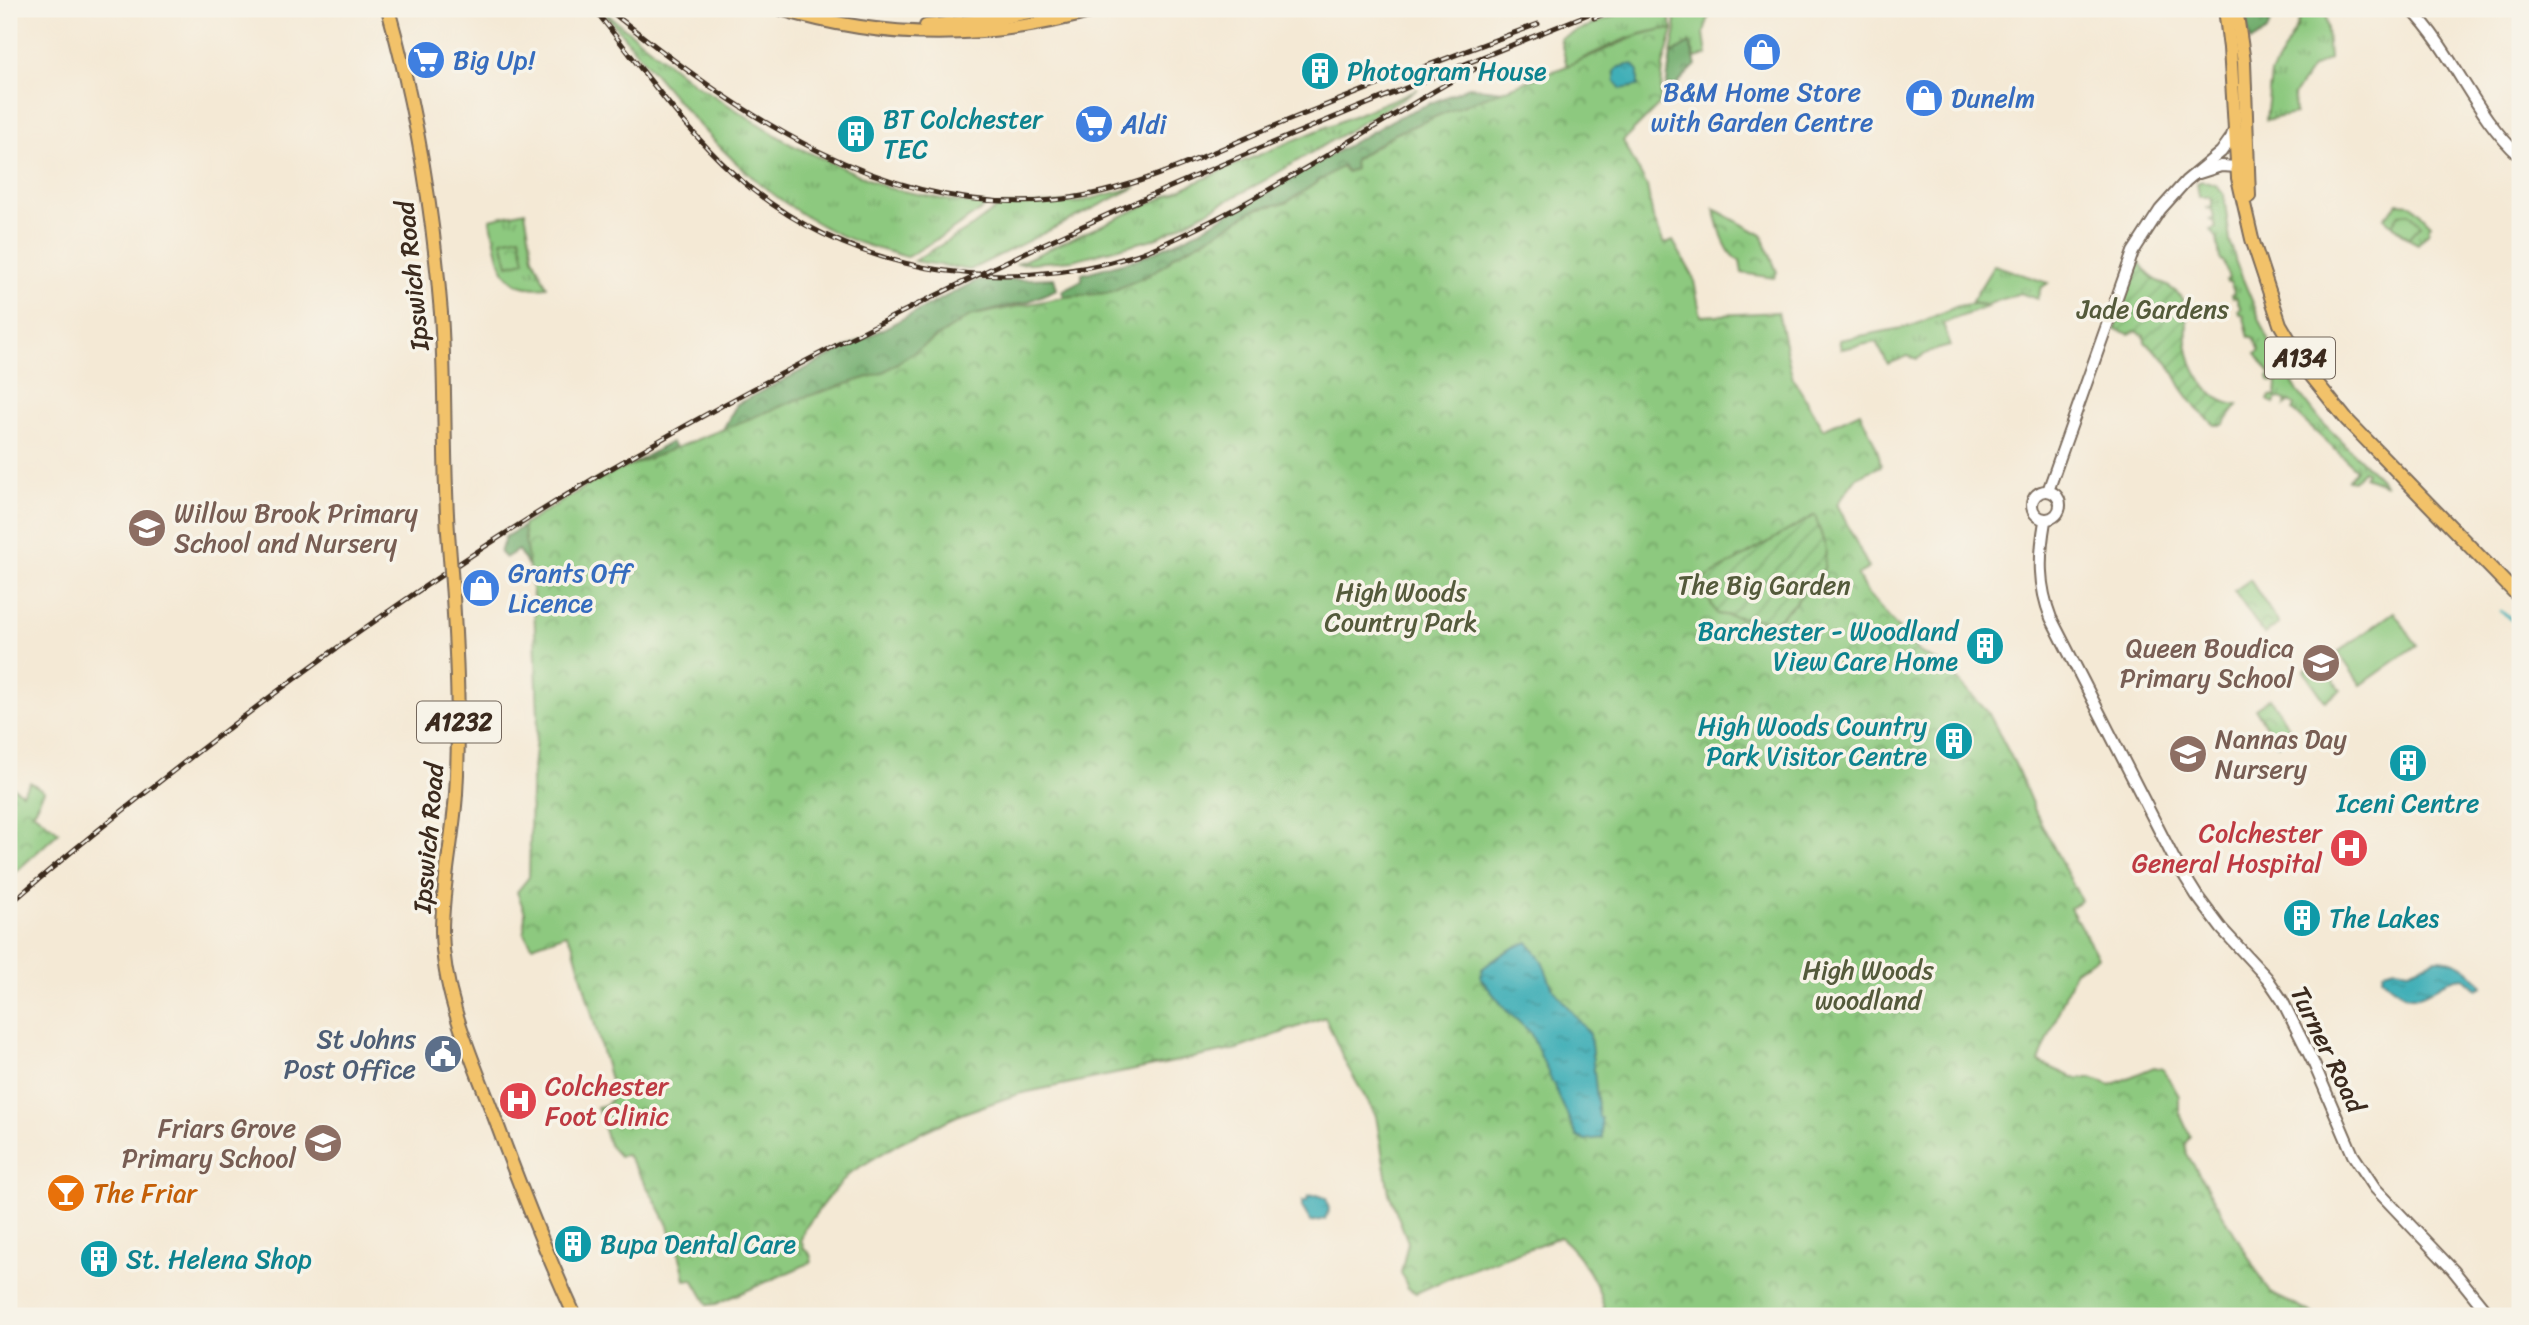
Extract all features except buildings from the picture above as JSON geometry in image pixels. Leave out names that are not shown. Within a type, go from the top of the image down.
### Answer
[{"type":"main road","name":"Ipswich Road","points":[[388,9],[412,103],[434,246],[443,350],[448,532],[458,670],[458,748],[442,932],[446,965],[459,1022],[472,1059],[524,1197],[575,1316]]},
{"type":"main road","points":[[781,9],[877,31],[967,34],[1037,24],[1100,9]]},
{"type":"main road","points":[[877,31],[983,20],[1044,9]]},
{"type":"main road","name":"A134","points":[[2225,9],[2236,124],[2252,239],[2280,324],[2309,373],[2346,419],[2520,598]]},
{"type":"main road","name":"A134","points":[[2236,9],[2244,62],[2245,140],[2241,157]]},
{"type":"street","points":[[2411,9],[2428,26],[2500,136],[2520,156]]},
{"type":"street","name":"Turner Road","points":[[2048,491],[2133,252],[2160,210],[2193,175],[2221,152],[2231,138],[2236,124]]},
{"type":"street","points":[[2221,152],[2241,157]]},
{"type":"street","points":[[2193,175],[2241,157]]},
{"type":"street","name":"Turner Road","points":[[2048,491],[2054,494],[2060,505],[2057,514],[2045,521],[2034,513],[2031,504],[2037,494],[2048,491]]},
{"type":"street","name":"Turner Road","points":[[2045,521],[2040,576],[2048,609],[2071,660],[2174,859],[2205,907],[2267,978],[2282,1000],[2309,1053],[2353,1154],[2375,1188],[2453,1270],[2490,1316]]},
{"type":"green space","points":[[601,9],[692,82],[792,145],[888,188],[987,206],[907,257],[836,233],[792,208],[731,158],[703,130]]},
{"type":"green space","points":[[1630,9],[1667,9],[1673,30],[1660,30],[1633,37],[1567,66],[1560,38]]},
{"type":"green space","points":[[1703,9],[1709,16],[1704,33],[1707,55],[1695,58],[1690,43],[1671,54],[1676,30],[1673,11]]},
{"type":"green space","points":[[2244,9],[2275,9],[2267,31],[2252,41],[2250,41]]},
{"type":"green space","points":[[2302,9],[2317,9],[2317,13],[2326,14],[2329,59],[2312,68],[2294,95],[2295,114],[2266,120],[2271,74],[2297,27]]},
{"type":"green space","name":"High Woods Country Park","points":[[1663,29],[1673,30],[1663,66],[1660,104],[1623,141],[1647,186],[1653,218],[1664,244],[1673,241],[1693,276],[1701,316],[1778,312],[1792,376],[1823,429],[1860,412],[1881,466],[1857,477],[1837,504],[1869,568],[1857,575],[1867,593],[1919,652],[1943,665],[1988,712],[2081,900],[2070,908],[2098,957],[2075,970],[2039,1062],[2074,1078],[2091,1078],[2111,1085],[2154,1067],[2163,1069],[2179,1096],[2179,1112],[2190,1136],[2185,1144],[2187,1154],[2270,1293],[2317,1316],[1605,1316],[1600,1294],[1590,1272],[1560,1237],[1456,1275],[1416,1293],[1408,1288],[1401,1273],[1408,1242],[1389,1193],[1376,1116],[1346,1064],[1325,1017],[1237,1049],[1018,1094],[961,1114],[901,1142],[850,1173],[826,1200],[804,1230],[801,1240],[812,1262],[716,1304],[708,1305],[693,1279],[685,1280],[677,1247],[645,1184],[627,1155],[619,1156],[609,1145],[597,1107],[609,1102],[613,1091],[573,945],[566,934],[532,946],[524,932],[525,913],[517,892],[529,877],[531,791],[538,717],[534,603],[523,525],[602,477],[802,398],[882,373],[970,316],[1064,297],[1108,293],[1147,276],[1169,262],[1173,256],[1256,209],[1286,203],[1342,166],[1347,172],[1355,169],[1354,160],[1395,134],[1639,35]]},
{"type":"green space","points":[[1690,43],[1696,65],[1665,96],[1671,54]]},
{"type":"green space","points":[[1469,87],[1503,91],[1397,133],[1354,159],[1355,169],[1347,172],[1342,166],[1286,203],[1256,209],[1173,256],[1169,262],[1147,276],[1108,293],[1064,297],[1062,291],[1082,280],[1082,274],[1140,258],[1185,238],[1398,117]]},
{"type":"green space","points":[[1418,89],[1264,181],[1157,238],[1073,260],[1016,264],[1237,164]]},
{"type":"green space","points":[[2202,181],[2216,185],[2224,195],[2236,263],[2272,348],[2296,389],[2322,422],[2386,485],[2364,477],[2367,473],[2363,470],[2353,481],[2348,480],[2356,469],[2293,411],[2295,405],[2289,401],[2285,405],[2286,401],[2277,398],[2274,404],[2268,400],[2270,396],[2276,397],[2277,382],[2269,381],[2268,377],[2271,375],[2256,354],[2260,351],[2253,337],[2249,337],[2243,314],[2238,310],[2241,309],[2236,297],[2233,298],[2232,295],[2235,294],[2230,282],[2226,280],[2229,279],[2224,262],[2220,259],[2217,238],[2211,230],[2216,228],[2214,221],[2209,220],[2214,219],[2212,209],[2206,208],[2212,207],[2210,197],[2199,197],[2197,183]]},
{"type":"green space","points":[[1136,187],[970,270],[914,261],[973,226],[1000,206],[1079,202]]},
{"type":"green space","points":[[2398,203],[2411,204],[2431,224],[2428,228],[2430,230],[2418,244],[2384,218]]},
{"type":"green space","points":[[1714,209],[1762,235],[1777,272],[1774,278],[1742,273],[1740,261],[1734,258],[1726,246]]},
{"type":"green space","points":[[525,211],[533,257],[547,287],[518,285],[503,270],[499,259],[490,219]]},
{"type":"green space","points":[[2409,213],[2421,225],[2409,238],[2392,224],[2399,214]]},
{"type":"green space","points":[[520,236],[525,261],[508,265],[502,240]]},
{"type":"green space","name":"Jade Gardens","points":[[2138,260],[2150,275],[2182,299],[2189,352],[2203,383],[2218,398],[2238,405],[2223,425],[2215,425],[2197,409],[2167,361],[2145,342],[2144,336],[2136,331],[2129,334],[2115,329]]},
{"type":"green space","points":[[1994,265],[2048,283],[2041,288],[2037,299],[2020,293],[1986,305],[1971,303]]},
{"type":"green space","points":[[1054,278],[1057,289],[1027,302],[970,316],[882,373],[533,558],[529,567],[518,550],[505,558],[500,553],[505,537],[671,442],[680,454],[721,433],[737,404],[976,281]]},
{"type":"green space","points":[[1969,304],[1987,307],[1943,323],[1950,346],[1931,351],[1917,359],[1908,356],[1888,364],[1876,342],[1841,349],[1839,340],[1912,326]]},
{"type":"green space","name":"The Big Garden","points":[[1815,515],[1826,549],[1824,569],[1795,603],[1777,620],[1770,621],[1717,614],[1699,582]]},
{"type":"green space","points":[[2250,580],[2279,624],[2264,634],[2234,591]]},
{"type":"green space","points":[[2394,612],[2417,645],[2361,685],[2338,652]]},
{"type":"green space","points":[[2320,659],[2341,690],[2325,701],[2304,671]]},
{"type":"green space","points":[[2270,698],[2294,735],[2278,745],[2255,708]]},
{"type":"green space","points":[[30,782],[44,791],[33,812],[59,832],[9,878],[9,784],[22,793]]},
{"type":"water","points":[[1633,64],[1638,70],[1638,86],[1621,89],[1615,81],[1615,71],[1619,67]]},
{"type":"water","points":[[1528,942],[1542,961],[1553,989],[1590,1034],[1602,1138],[1584,1140],[1577,1137],[1530,1032],[1506,1010],[1481,979],[1482,969],[1487,965],[1509,950]]},
{"type":"water","points":[[2436,959],[2450,960],[2462,966],[2483,986],[2477,989],[2464,977],[2446,982],[2424,994],[2409,996],[2382,977],[2383,971],[2396,968],[2409,970]]},
{"type":"water","points":[[1308,1196],[1326,1198],[1329,1209],[1325,1219],[1311,1222],[1302,1207],[1302,1201],[1307,1201]]},
{"type":"waterway","points":[[2501,611],[2520,628]]},
{"type":"railway","points":[[594,9],[696,136],[734,174],[777,207],[823,234],[873,254],[925,267],[978,274],[1031,274],[1084,268],[1152,249],[1251,200],[1475,69]]},
{"type":"railway","points":[[608,9],[709,85],[762,120],[818,151],[876,176],[936,193],[999,201],[1063,199],[1144,180],[1338,100],[1538,24]]},
{"type":"railway","points":[[9,905],[148,791],[342,644],[545,508],[654,443],[828,349],[1065,234],[1264,146],[1601,9]]},
{"type":"railway","points":[[1594,18],[1617,9]]},
{"type":"place","name":"B&M Home Store with Garden Centre","points":[[1762,52]]},
{"type":"place","name":"Big Up!","points":[[426,60]]},
{"type":"place","name":"Photogram House","points":[[1320,71]]},
{"type":"place","name":"Dunelm","points":[[1924,98]]},
{"type":"place","name":"Aldi","points":[[1094,124]]},
{"type":"place","name":"BT Colchester TEC","points":[[856,134]]},
{"type":"place","name":"Willow Brook Primary School and Nursery","points":[[147,528]]},
{"type":"place","name":"Grants Off Licence","points":[[481,588]]},
{"type":"place","name":"Barchester - Woodland View Care Home","points":[[1985,646]]},
{"type":"place","name":"Queen Boudica Primary School","points":[[2321,663]]},
{"type":"place","name":"High Woods Country Park Visitor Centre","points":[[1954,741]]},
{"type":"place","name":"Nannas Day Nursery","points":[[2188,754]]},
{"type":"place","name":"Iceni Centre","points":[[2408,763]]},
{"type":"place","name":"Colchester General Hospital","points":[[2349,848]]},
{"type":"place","name":"The Lakes","points":[[2302,918]]},
{"type":"place","name":"St Johns Post Office","points":[[443,1054]]},
{"type":"place","name":"Colchester Foot Clinic","points":[[518,1101]]},
{"type":"place","name":"Friars Grove Primary School","points":[[323,1143]]},
{"type":"place","name":"The Friar","points":[[66,1193]]},
{"type":"place","name":"Bupa Dental Care","points":[[573,1244]]},
{"type":"place","name":"St. Helena Shop","points":[[99,1259]]},
{"type":"park label","name":"High Woods woodland","points":[[1868,985]]}]
